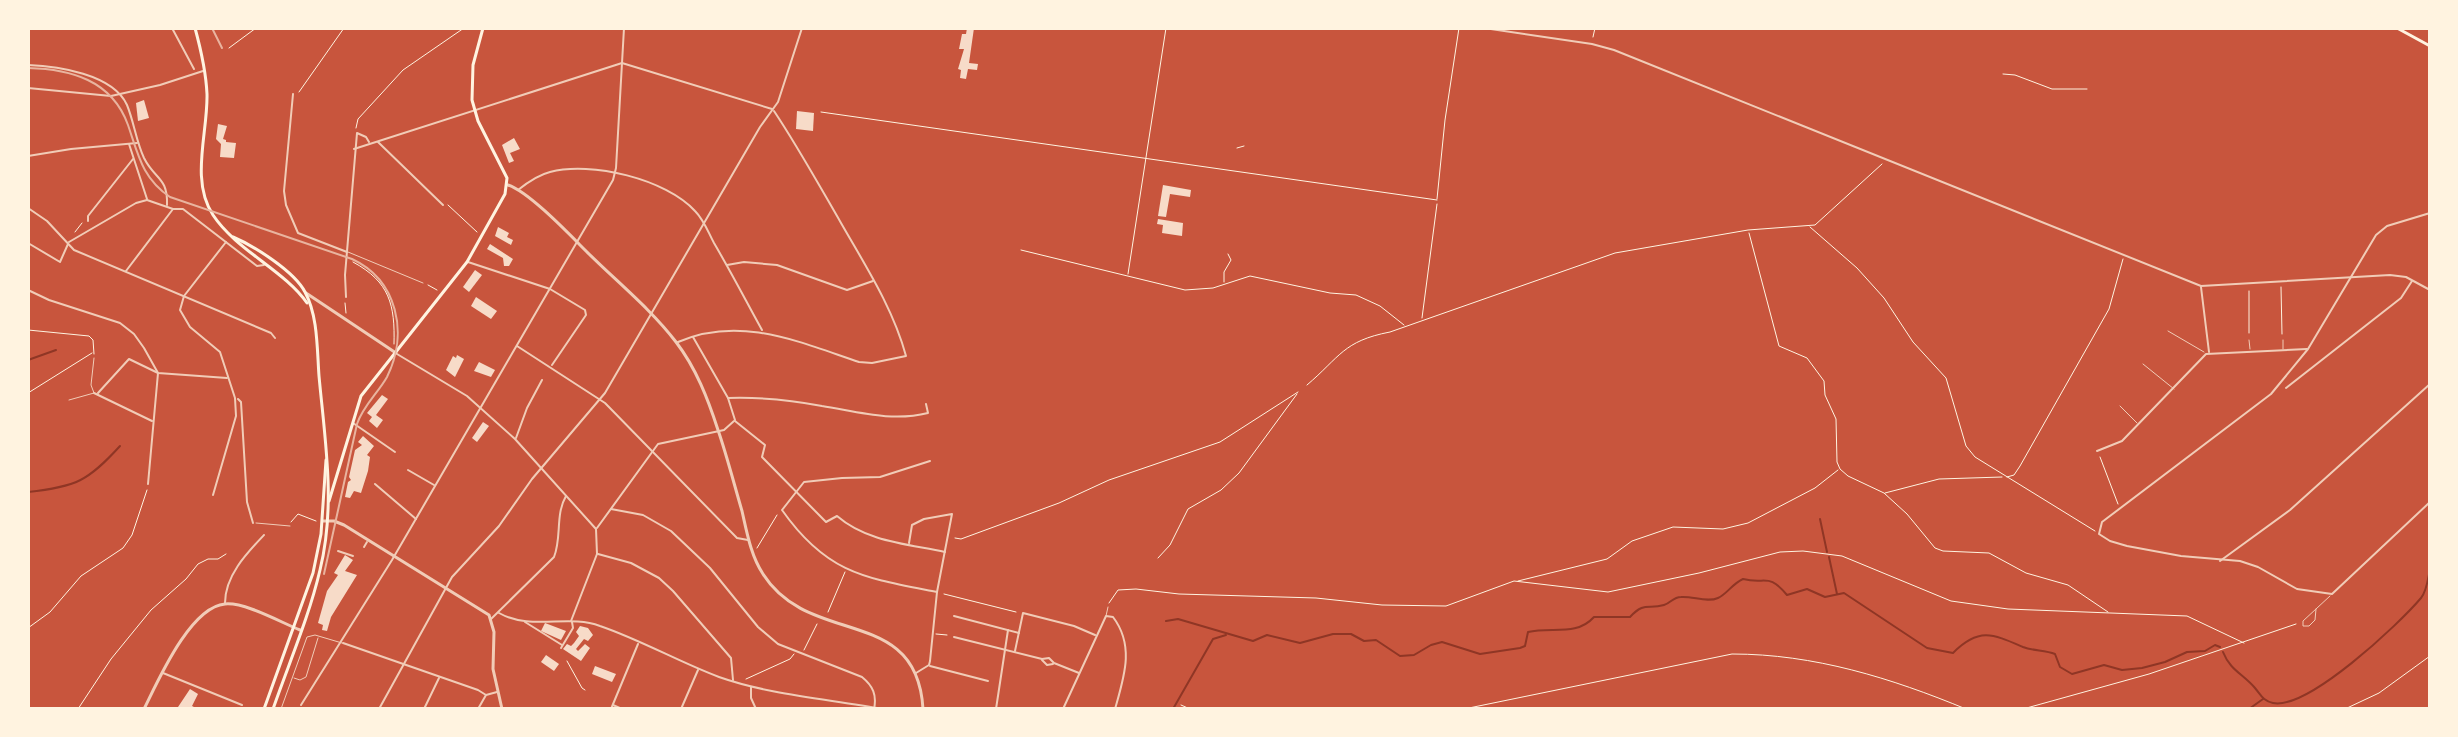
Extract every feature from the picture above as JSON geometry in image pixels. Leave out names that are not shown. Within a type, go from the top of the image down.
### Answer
[{"type":"main road","points":[[195,28],[207,104],[203,190],[213,215],[264,265],[305,293]]},
{"type":"main road","points":[[264,709],[313,573],[329,501],[361,396],[467,262],[500,206],[508,185],[474,111],[471,89],[473,65],[483,28]]},
{"type":"main road","points":[[2397,28],[2430,46]]},
{"type":"main road","points":[[233,237],[248,243],[276,264],[305,293],[311,309],[329,469],[329,501]]},
{"type":"main road","points":[[289,284],[311,309]]},
{"type":"main road","points":[[273,709],[320,570],[327,456]]},
{"type":"main road","points":[[329,469],[340,470]]},
{"type":"main road","points":[[324,493],[337,477]]},
{"type":"street","points":[[172,28],[194,69]]},
{"type":"street","points":[[301,705],[394,558],[615,174],[624,28]]},
{"type":"street","points":[[379,709],[445,589],[499,526],[541,467],[601,399],[760,127],[773,110],[802,28]]},
{"type":"street","points":[[1484,28],[1614,50],[2201,286],[2390,275],[2412,280],[2430,290]]},
{"type":"street","points":[[354,149],[622,63],[773,110],[874,281],[906,356],[872,363],[859,362],[763,331],[717,331],[677,343]]},
{"type":"street","points":[[28,65],[71,70],[119,94],[127,104],[146,162],[166,185],[167,205]]},
{"type":"street","points":[[28,88],[105,96],[160,85],[204,71]]},
{"type":"street","points":[[293,94],[284,198],[293,226],[298,233],[347,252]]},
{"type":"street","points":[[346,297],[357,133],[370,143]]},
{"type":"street","points":[[28,156],[138,142]]},
{"type":"street","points":[[377,142],[443,205]]},
{"type":"street","points":[[129,144],[147,200]]},
{"type":"street","points":[[88,221],[88,216],[133,159]]},
{"type":"street","points":[[518,191],[537,177],[556,170],[586,169],[645,181],[667,190],[688,203],[704,223],[763,331]]},
{"type":"street","points":[[508,185],[577,242],[677,343],[703,389],[752,550],[770,583],[796,608],[822,620],[888,641],[901,651],[916,673],[923,709]]},
{"type":"street","points":[[68,242],[75,241],[136,203],[147,200],[173,209],[183,209],[257,266],[264,265]]},
{"type":"street","points":[[28,208],[47,221],[74,250],[271,333],[275,338]]},
{"type":"street","points":[[125,272],[173,209]]},
{"type":"street","points":[[2430,213],[2387,226],[2376,235],[2308,349],[2271,394],[2102,522],[2099,534],[2110,541],[2167,554],[2240,561],[2258,567],[2297,589],[2332,594],[2430,502]]},
{"type":"street","points":[[28,243],[60,262],[68,242]]},
{"type":"street","points":[[213,495],[236,416],[235,398],[227,367],[218,348],[190,327],[182,316],[180,305],[226,242]]},
{"type":"street","points":[[467,262],[550,289],[581,307],[586,315],[551,366]]},
{"type":"street","points":[[727,265],[744,262],[777,265],[847,290],[874,281]]},
{"type":"street","points":[[2286,388],[2401,298],[2412,280]]},
{"type":"street","points":[[2201,286],[2208,353]]},
{"type":"street","points":[[28,290],[126,326],[140,341],[158,373],[148,484]]},
{"type":"street","points":[[305,293],[467,396],[515,439],[596,529],[597,554],[571,621],[573,628],[562,646],[525,622]]},
{"type":"street","points":[[693,337],[728,398],[735,421],[765,445],[762,457],[826,522],[837,516],[848,527],[862,533],[945,552]]},
{"type":"street","points":[[517,346],[601,399],[737,538],[749,540]]},
{"type":"street","points":[[2097,451],[2122,441],[2208,353],[2308,349]]},
{"type":"street","points":[[153,422],[96,393],[129,359],[158,373],[228,378]]},
{"type":"street","points":[[515,439],[542,380]]},
{"type":"street","points":[[2220,561],[2290,510],[2430,384]]},
{"type":"street","points":[[235,398],[241,402],[247,502],[253,523]]},
{"type":"street","points":[[728,398],[783,400],[891,417],[928,413],[926,404]]},
{"type":"street","points":[[596,529],[658,444],[725,429],[735,421]]},
{"type":"street","points":[[352,423],[395,452]]},
{"type":"street","points":[[930,461],[880,477],[804,482],[782,510],[813,549],[846,570],[937,592]]},
{"type":"street","points":[[408,470],[435,486]]},
{"type":"street","points":[[375,484],[416,519]]},
{"type":"street","points":[[491,619],[554,557],[560,507],[566,495]]},
{"type":"street","points":[[611,509],[643,515],[659,522],[710,568],[758,627],[778,644],[862,677],[874,692],[874,708]]},
{"type":"street","points":[[909,545],[912,525],[924,519],[952,514],[937,592],[929,665]]},
{"type":"street","points":[[325,521],[344,525],[491,619],[493,669],[502,709]]},
{"type":"street","points":[[225,604],[225,592],[230,580],[264,535]]},
{"type":"street","points":[[364,547],[367,542]]},
{"type":"street","points":[[338,551],[353,556]]},
{"type":"street","points":[[597,554],[621,558],[659,578],[731,658],[733,680]]},
{"type":"street","points":[[144,709],[162,673],[196,623],[210,610],[235,604],[300,630]]},
{"type":"street","points":[[499,613],[525,622],[597,624],[699,668],[751,686],[883,709]]},
{"type":"street","points":[[1015,651],[1023,613],[1097,635]]},
{"type":"street","points":[[954,616],[1019,633]]},
{"type":"street","points":[[1063,709],[1106,616],[1113,617],[1118,624],[1127,655],[1115,709]]},
{"type":"street","points":[[996,709],[1008,630]]},
{"type":"street","points":[[954,637],[1042,659],[1049,658],[1080,674]]},
{"type":"street","points":[[342,643],[486,695]]},
{"type":"street","points":[[622,709],[612,707],[639,643]]},
{"type":"street","points":[[1042,659],[1047,665],[1054,663]]},
{"type":"street","points":[[916,673],[929,665],[988,681]]},
{"type":"street","points":[[681,709],[699,668]]},
{"type":"street","points":[[162,673],[242,705]]},
{"type":"street","points":[[424,709],[440,677]]},
{"type":"street","points":[[751,686],[751,698],[756,709]]},
{"type":"street","points":[[478,709],[486,695],[497,692]]},
{"type":"lane","points":[[347,252],[423,283]]},
{"type":"lane","points":[[2168,331],[2208,353]]},
{"type":"lane","points":[[2249,340],[2250,352]]},
{"type":"lane","points":[[2283,340],[2283,351]]},
{"type":"lane","points":[[69,400],[96,393],[91,385],[94,358]]},
{"type":"lane","points":[[2143,364],[2174,389]]},
{"type":"lane","points":[[2120,406],[2139,424]]},
{"type":"lane","points":[[253,523],[290,526]]},
{"type":"lane","points":[[264,535],[272,526]]},
{"type":"lane","points":[[2316,609],[2317,617],[2309,626],[2303,626],[2303,621],[2332,594]]},
{"type":"lane","points":[[1106,616],[1108,607]]},
{"type":"lane","points":[[281,709],[307,637],[311,634],[342,643]]},
{"type":"lane","points":[[291,677],[300,680],[306,677],[318,636]]},
{"type":"path","points":[[229,48],[256,28]]},
{"type":"path","points":[[293,94],[303,89],[344,28]]},
{"type":"path","points":[[357,133],[358,119],[403,70],[464,28]]},
{"type":"path","points":[[1127,276],[1166,28]]},
{"type":"path","points":[[1422,320],[1459,28]]},
{"type":"path","points":[[1592,44],[1595,28]]},
{"type":"path","points":[[2003,74],[2015,75],[2052,89],[2087,89]]},
{"type":"path","points":[[821,112],[1437,200]]},
{"type":"path","points":[[1237,148],[1244,146]]},
{"type":"path","points":[[1307,385],[1344,348],[1358,340],[1615,253],[1748,230],[1815,225],[1879,165]]},
{"type":"path","points":[[443,205],[446,203],[482,236]]},
{"type":"path","points":[[72,236],[81,224],[88,221]]},
{"type":"path","points":[[1808,227],[1815,229],[1857,268],[1884,298],[1913,342],[1946,378],[1966,446],[1975,457],[2092,529]]},
{"type":"path","points":[[1748,230],[1779,346],[1807,358],[1824,381],[1825,395],[1836,419],[1837,462],[1840,469],[1884,493],[1907,514],[1935,548],[1989,553],[2026,573],[2068,585],[2110,614]]},
{"type":"path","points":[[1021,250],[1185,290],[1224,285],[1250,276],[1330,293],[1356,295],[1380,306],[1406,326]]},
{"type":"path","points":[[1224,285],[1224,272],[1231,260],[1228,254]]},
{"type":"path","points":[[1884,493],[1939,479],[2011,477],[2109,309],[2125,257]]},
{"type":"path","points":[[347,260],[371,274],[386,293],[393,311],[394,342]]},
{"type":"path","points":[[2282,281],[2282,331]]},
{"type":"path","points":[[423,283],[443,293]]},
{"type":"path","points":[[2249,283],[2249,332]]},
{"type":"path","points":[[346,297],[347,320]]},
{"type":"path","points":[[28,330],[89,336],[93,340],[94,358]]},
{"type":"path","points":[[28,393],[94,353]]},
{"type":"path","points":[[948,537],[961,539],[1053,506],[1109,480],[1220,442],[1298,392],[1239,473],[1221,490],[1188,509],[1170,545],[1158,558]]},
{"type":"path","points":[[2100,456],[2119,505],[2115,507],[2117,511]]},
{"type":"path","points":[[1108,607],[1114,594],[1125,589],[1446,606],[1514,581],[1607,559],[1632,541],[1673,527],[1723,529],[1748,523],[1815,488],[1840,469]]},
{"type":"path","points":[[28,628],[50,612],[81,576],[123,548],[132,535],[148,484]]},
{"type":"path","points":[[752,550],[757,549],[782,510]]},
{"type":"path","points":[[290,526],[293,517],[298,514],[325,521]]},
{"type":"path","points":[[1514,581],[1615,592],[1780,552],[1800,551],[1842,556],[1951,601],[2008,609],[2187,616],[2244,643]]},
{"type":"path","points":[[78,709],[111,659],[151,610],[198,564],[226,554]]},
{"type":"path","points":[[826,617],[846,570]]},
{"type":"path","points":[[937,592],[1023,613]]},
{"type":"path","points":[[2023,709],[2149,674],[2303,621]]},
{"type":"path","points":[[801,654],[817,624]]},
{"type":"path","points":[[941,634],[954,637]]},
{"type":"path","points":[[741,682],[790,659],[796,652]]},
{"type":"path","points":[[1464,709],[1732,654],[1774,654],[1846,667],[1918,689],[1966,709]]},
{"type":"path","points":[[2345,709],[2379,693],[2430,656]]},
{"type":"path","points":[[567,661],[585,690]]},
{"type":"path","points":[[1181,705],[1190,709]]},
{"type":"building","points":[[967,28],[974,28],[969,63],[978,64],[977,70],[968,69],[966,79],[960,78],[961,70],[958,69],[964,49],[959,49],[962,34],[966,34]]},
{"type":"building","points":[[144,100],[149,118],[138,121],[136,103]]},
{"type":"building","points":[[797,111],[814,113],[813,131],[796,129]]},
{"type":"building","points":[[218,124],[227,126],[223,139],[236,143],[234,158],[220,157],[221,144],[216,139]]},
{"type":"building","points":[[514,138],[520,149],[510,153],[514,161],[509,163],[502,145]]},
{"type":"building","points":[[1163,185],[1191,190],[1190,197],[1170,194],[1166,217],[1158,216]]},
{"type":"building","points":[[1158,219],[1183,223],[1182,236],[1162,233],[1163,225],[1157,224]]},
{"type":"building","points":[[498,227],[509,233],[507,237],[513,240],[511,245],[495,236]]},
{"type":"building","points":[[490,244],[513,259],[509,266],[504,266],[503,258],[487,249]]},
{"type":"building","points":[[475,270],[482,275],[469,292],[463,287]]},
{"type":"building","points":[[476,297],[497,311],[491,319],[471,306]]},
{"type":"building","points":[[457,355],[464,359],[455,377],[446,370],[453,356],[456,358]]},
{"type":"building","points":[[479,362],[495,370],[491,377],[474,371]]},
{"type":"building","points":[[382,395],[388,399],[376,415],[383,420],[377,428],[369,421],[372,417],[367,413]]},
{"type":"building","points":[[483,422],[489,426],[477,442],[472,438]]},
{"type":"building","points":[[363,436],[374,446],[367,455],[370,457],[368,471],[361,493],[354,491],[350,498],[345,497],[355,450],[362,445],[358,442]]},
{"type":"building","points":[[345,555],[353,560],[345,571],[357,575],[331,617],[327,631],[322,630],[323,625],[318,623],[327,591],[338,575],[334,573]]},
{"type":"building","points":[[545,623],[566,631],[561,640],[541,631]]},
{"type":"building","points":[[580,626],[588,628],[593,635],[588,641],[584,639],[576,649],[578,651],[585,644],[590,648],[581,661],[563,649],[567,644],[571,646],[574,643]]},
{"type":"building","points":[[546,655],[559,664],[554,671],[541,662]]},
{"type":"building","points":[[595,666],[616,674],[612,682],[592,674]]},
{"type":"building","points":[[190,689],[198,694],[192,706],[198,709],[178,707]]},
{"type":"waterway","points":[[28,360],[56,350]]},
{"type":"waterway","points":[[28,492],[58,488],[80,480],[99,467],[120,446]]},
{"type":"waterway","points":[[1820,519],[1827,552]]},
{"type":"waterway","points":[[1829,557],[1837,594]]},
{"type":"waterway","points":[[2223,652],[2233,668],[2264,699],[2273,703],[2289,702],[2329,680],[2394,626],[2423,595],[2430,569]]},
{"type":"waterway","points":[[1166,621],[1178,619],[1253,641],[1267,635],[1300,643],[1333,634],[1351,634],[1364,641],[1376,640],[1400,656],[1414,655],[1442,642],[1480,654],[1525,646],[1528,632],[1571,629],[1594,617],[1630,617],[1643,607],[1664,605],[1678,597],[1714,599],[1743,579],[1771,581],[1787,595],[1807,589],[1825,597],[1844,593],[1927,648],[1953,653],[1971,639],[1995,636],[2055,654],[2060,667],[2072,674],[2104,665],[2122,670],[2142,668],[2187,652],[2205,651],[2215,645],[2220,647]]},
{"type":"waterway","points":[[1173,709],[1213,639],[1226,635]]},
{"type":"waterway","points":[[2249,709],[2263,699]]},
{"type":"tram line","points":[[212,28],[222,48]]},
{"type":"tram line","points":[[28,68],[74,75],[88,80],[112,97],[128,125],[147,174],[170,197],[352,259],[380,280],[389,294],[397,326],[394,360],[387,377],[357,424],[324,574]]}]
